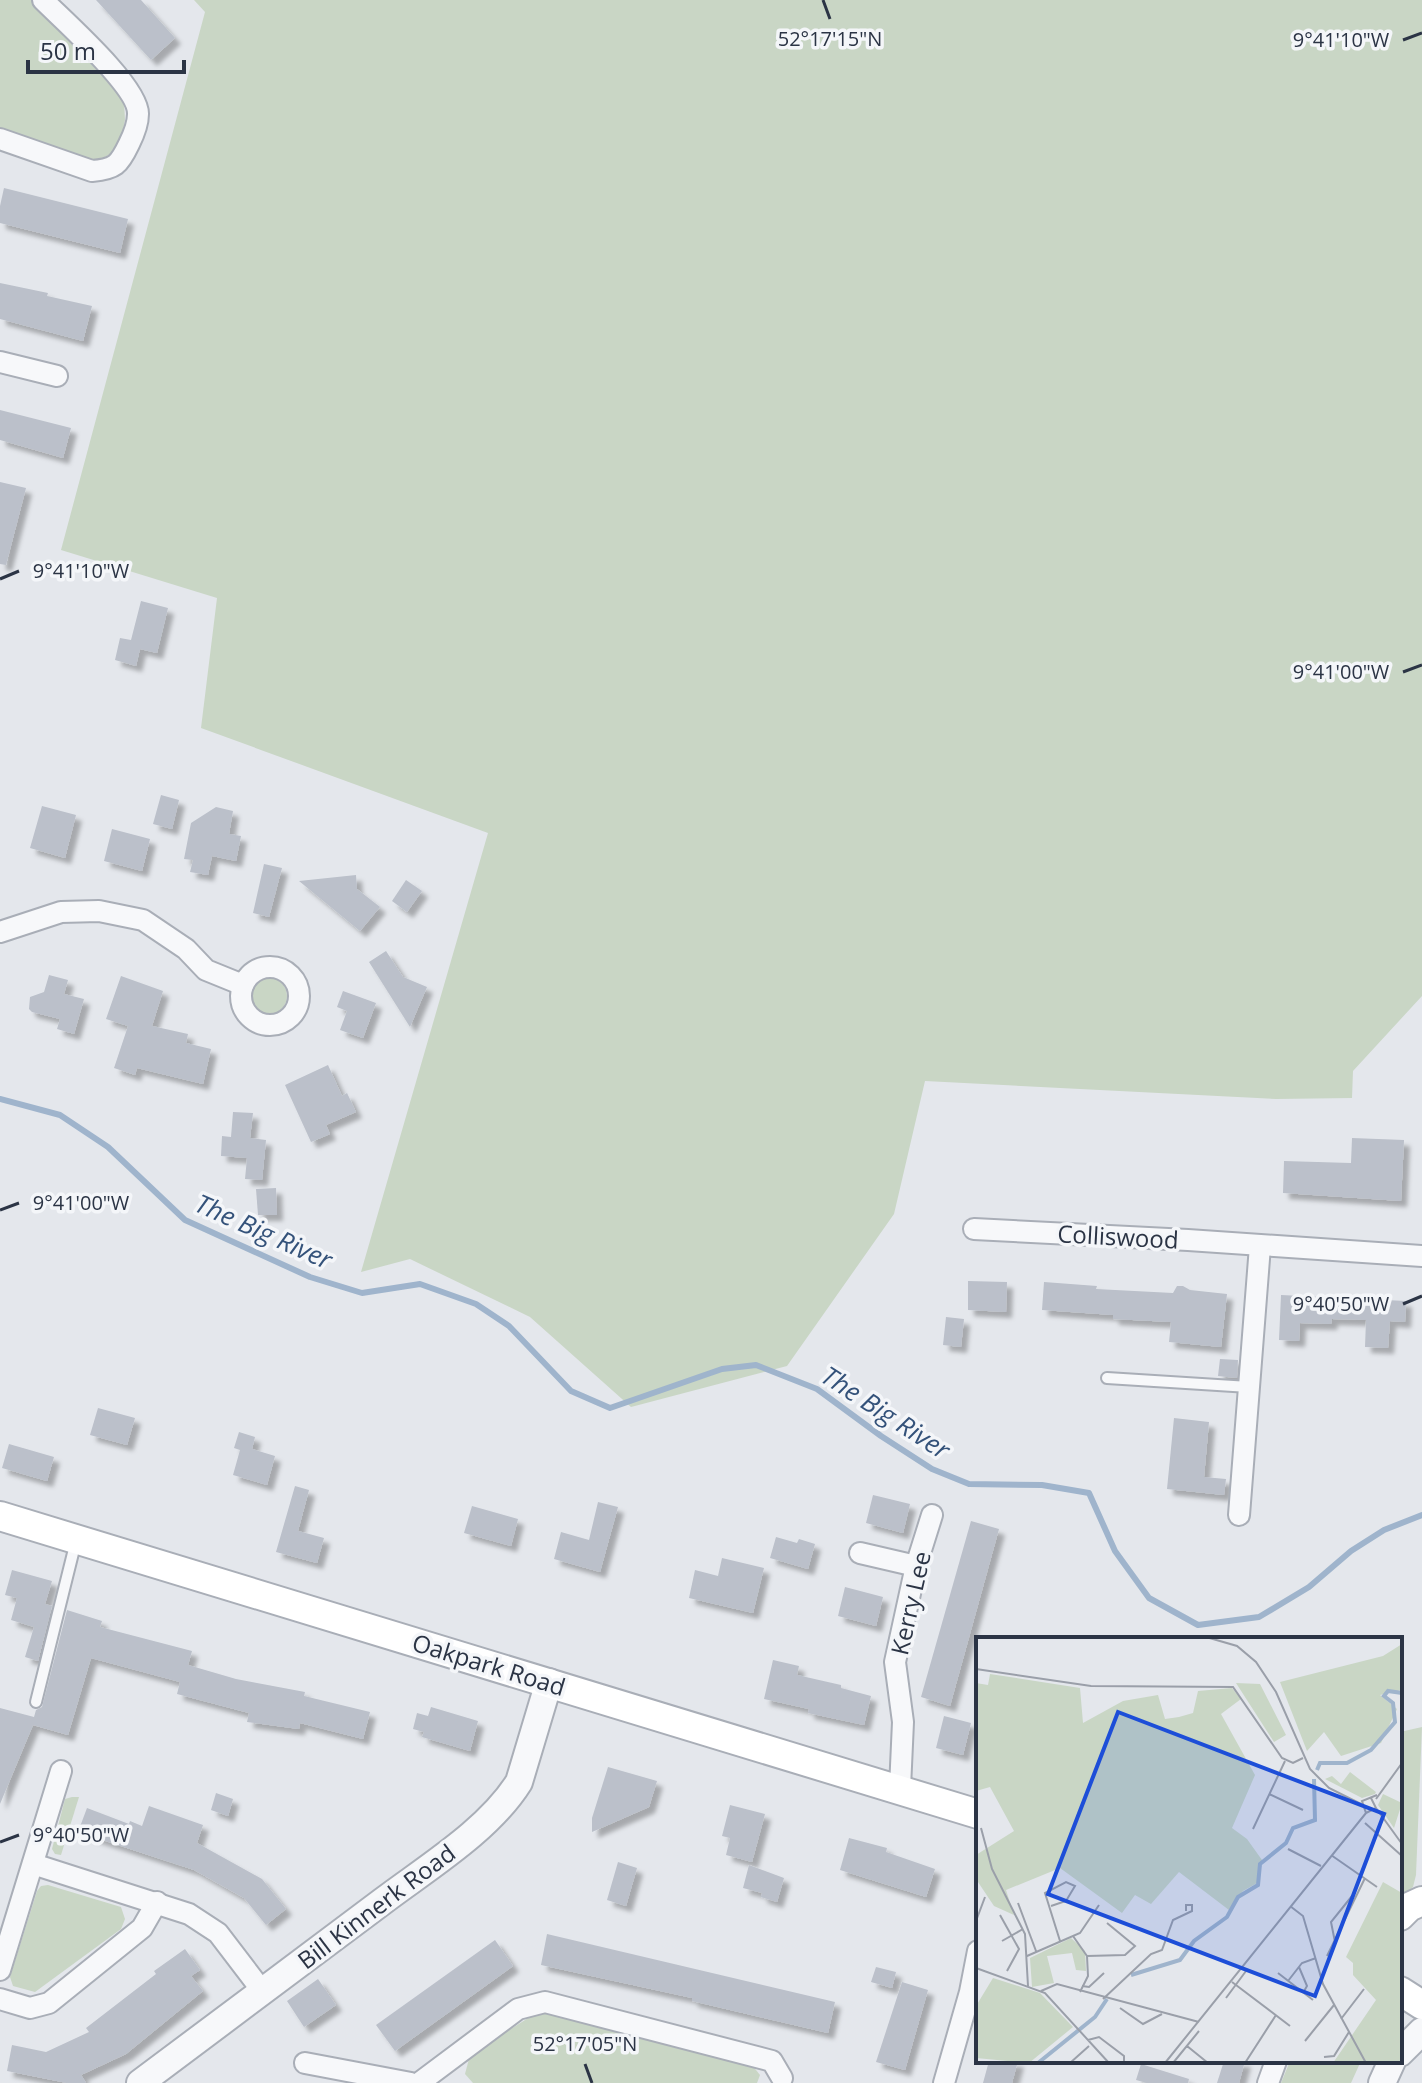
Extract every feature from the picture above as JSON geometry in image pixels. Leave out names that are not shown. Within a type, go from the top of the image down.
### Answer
[{"type":"main road","name":"Oakpark Road","points":[[0,1516],[976,1813]]},
{"type":"main road","points":[[1402,1914],[1422,1901]]},
{"type":"street","points":[[0,139],[92,171],[106,170],[120,163],[132,138],[139,113],[128,87],[43,0]]},
{"type":"street","points":[[0,362],[57,376]]},
{"type":"street","points":[[0,932],[61,912],[99,911],[143,920],[175,942],[206,970],[243,985]]},
{"type":"street","name":"Colliswood","points":[[974,1229],[1422,1256]]},
{"type":"street","points":[[1239,1515],[1260,1246]]},
{"type":"street","name":"Kerry Lee","points":[[900,1788],[903,1722],[895,1662],[916,1566],[932,1515]]},
{"type":"street","points":[[860,1553],[916,1566]]},
{"type":"street","name":"Bill Kinnerk Road","points":[[140,2083],[433,1864],[487,1820],[519,1782],[549,1682]]},
{"type":"street","points":[[0,1970],[61,1771]]},
{"type":"street","points":[[33,1864],[189,1914],[218,1933],[263,1992]]},
{"type":"street","points":[[0,1999],[30,2008],[49,2003],[142,1928],[157,1902]]},
{"type":"street","points":[[944,2083],[976,1961]]},
{"type":"street","points":[[419,2083],[518,2009],[545,2002],[772,2061],[788,2081]]},
{"type":"street","points":[[1402,2051],[1422,2031]]},
{"type":"street","points":[[305,2063],[411,2083]]},
{"type":"street","points":[[1268,2083],[1275,2063]]},
{"type":"street","points":[[1382,2083],[1391,2063]]},
{"type":"lane","points":[[1107,1378],[1249,1387]]},
{"type":"lane","points":[[36,1702],[76,1539]]},
{"type":"green space","points":[[0,0],[31,0],[124,102],[121,141],[112,153],[92,160],[11,137],[0,130]]},
{"type":"green space","points":[[194,0],[1422,0],[1422,996],[1353,1071],[1352,1098],[1276,1099],[925,1081],[894,1214],[787,1366],[631,1407],[530,1317],[410,1259],[361,1272],[488,833],[201,728],[217,598],[61,550],[205,12]]},
{"type":"green space","points":[[269,978],[282,983],[287,996],[282,1009],[269,1014],[256,1009],[251,996],[256,983]]},
{"type":"green space","points":[[1422,1727],[1416,1875],[1413,1887],[1402,1895],[1402,1732]]},
{"type":"green space","points":[[79,1797],[61,1855],[55,1854],[52,1849],[65,1799]]},
{"type":"green space","points":[[48,1885],[121,1907],[125,1919],[121,1929],[35,1992],[13,1986],[10,1977],[37,1891],[41,1886]]},
{"type":"green space","points":[[548,2012],[752,2065],[760,2075],[757,2083],[473,2083],[465,2074],[470,2055],[533,2015]]},
{"type":"green space","points":[[1289,2063],[1360,2063],[1351,2083],[1281,2083]]},
{"type":"building","points":[[96,0],[141,0],[175,38],[151,60]]},
{"type":"building","points":[[4,188],[128,219],[120,253],[0,223]]},
{"type":"building","points":[[0,283],[92,306],[83,341],[0,319]]},
{"type":"building","points":[[0,410],[71,428],[63,458],[0,440]]},
{"type":"building","points":[[0,482],[26,488],[6,565],[0,564]]},
{"type":"building","points":[[141,601],[168,608],[157,653],[140,649],[136,666],[115,660],[120,638],[131,640]]},
{"type":"building","points":[[161,795],[179,800],[172,829],[153,824]]},
{"type":"building","points":[[42,806],[76,815],[65,858],[30,848]]},
{"type":"building","points":[[216,807],[233,811],[229,834],[241,836],[236,861],[212,856],[208,875],[190,872],[193,860],[184,859],[191,823]]},
{"type":"building","points":[[112,829],[150,839],[142,871],[104,861]]},
{"type":"building","points":[[264,864],[282,868],[269,917],[253,913]]},
{"type":"building","points":[[356,875],[357,889],[380,907],[360,931],[299,881]]},
{"type":"building","points":[[406,880],[422,891],[407,912],[392,901]]},
{"type":"building","points":[[386,951],[403,977],[427,987],[410,1027],[369,962]]},
{"type":"building","points":[[49,975],[68,980],[64,994],[84,999],[74,1034],[57,1029],[60,1019],[29,1009],[30,997],[44,992]]},
{"type":"building","points":[[121,976],[163,991],[152,1026],[188,1034],[186,1043],[211,1049],[203,1084],[137,1068],[135,1075],[114,1068],[128,1026],[106,1019]]},
{"type":"building","points":[[343,991],[376,1003],[363,1038],[340,1030],[347,1011],[337,1007]]},
{"type":"building","points":[[328,1065],[342,1096],[347,1093],[356,1112],[326,1125],[330,1134],[311,1142],[285,1085]]},
{"type":"building","points":[[233,1112],[253,1113],[250,1138],[266,1140],[262,1180],[245,1179],[247,1158],[221,1156],[222,1136],[231,1137]]},
{"type":"building","points":[[1352,1138],[1404,1140],[1401,1201],[1283,1193],[1284,1161],[1351,1163]]},
{"type":"building","points":[[276,1188],[277,1215],[258,1215],[256,1189]]},
{"type":"building","points":[[968,1281],[1007,1282],[1006,1312],[968,1310]]},
{"type":"building","points":[[1044,1282],[1097,1286],[1096,1289],[1173,1293],[1177,1286],[1183,1286],[1190,1290],[1227,1294],[1221,1347],[1169,1342],[1171,1322],[1042,1310]]},
{"type":"building","points":[[1281,1295],[1406,1301],[1405,1322],[1390,1321],[1388,1348],[1365,1347],[1366,1320],[1332,1319],[1331,1324],[1300,1323],[1299,1341],[1279,1340]]},
{"type":"building","points":[[946,1317],[964,1319],[961,1347],[943,1345]]},
{"type":"building","points":[[1220,1359],[1238,1360],[1237,1378],[1218,1376]]},
{"type":"building","points":[[98,1408],[135,1418],[127,1445],[90,1435]]},
{"type":"building","points":[[1174,1418],[1209,1422],[1204,1477],[1226,1479],[1224,1495],[1167,1489]]},
{"type":"building","points":[[239,1432],[255,1437],[252,1449],[275,1456],[267,1485],[233,1475],[240,1450],[234,1448]]},
{"type":"building","points":[[9,1444],[54,1457],[47,1481],[2,1468]]},
{"type":"building","points":[[295,1486],[309,1490],[298,1531],[324,1538],[317,1563],[276,1552]]},
{"type":"building","points":[[873,1495],[910,1504],[903,1533],[866,1523]]},
{"type":"building","points":[[598,1502],[618,1507],[600,1572],[554,1559],[561,1532],[589,1540]]},
{"type":"building","points":[[472,1506],[518,1519],[511,1546],[464,1533]]},
{"type":"building","points":[[971,1521],[999,1529],[950,1706],[921,1697]]},
{"type":"building","points":[[776,1537],[815,1544],[808,1569],[770,1558]]},
{"type":"building","points":[[722,1558],[764,1568],[753,1613],[689,1598],[695,1570],[718,1576]]},
{"type":"building","points":[[12,1570],[52,1581],[45,1604],[52,1606],[38,1661],[25,1657],[34,1627],[11,1620],[17,1598],[5,1595]]},
{"type":"building","points":[[845,1587],[883,1597],[876,1626],[838,1616]]},
{"type":"building","points":[[67,1610],[102,1621],[100,1627],[192,1651],[188,1665],[236,1679],[305,1692],[304,1696],[370,1712],[363,1739],[300,1723],[299,1729],[247,1722],[249,1713],[177,1694],[180,1682],[91,1658],[68,1735],[33,1725],[0,1804],[0,1708],[34,1717],[36,1710],[42,1707]]},
{"type":"building","points":[[773,1660],[799,1666],[797,1675],[871,1696],[864,1725],[808,1713],[809,1709],[764,1699]]},
{"type":"building","points":[[431,1707],[478,1721],[470,1751],[422,1737],[424,1732],[413,1729],[417,1713],[428,1716]]},
{"type":"building","points":[[944,1716],[971,1723],[963,1755],[936,1748]]},
{"type":"building","points":[[608,1767],[657,1781],[649,1807],[592,1832],[592,1818]]},
{"type":"building","points":[[216,1793],[233,1799],[228,1816],[211,1810]]},
{"type":"building","points":[[730,1805],[765,1814],[752,1862],[726,1855],[730,1838],[722,1836]]},
{"type":"building","points":[[149,1806],[203,1825],[197,1843],[262,1879],[286,1909],[266,1925],[244,1898],[194,1870],[78,1832],[87,1808],[142,1826]]},
{"type":"building","points":[[849,1838],[887,1848],[886,1852],[935,1869],[926,1897],[840,1870]]},
{"type":"building","points":[[618,1862],[637,1868],[626,1906],[607,1900]]},
{"type":"building","points":[[749,1865],[784,1878],[777,1902],[761,1897],[762,1893],[743,1888]]},
{"type":"building","points":[[547,1934],[835,2002],[828,2033],[692,2001],[692,1998],[541,1965]]},
{"type":"building","points":[[495,1940],[513,1966],[395,2051],[376,2025]]},
{"type":"building","points":[[185,1949],[200,1970],[191,1976],[203,1991],[126,2054],[81,2075],[86,2083],[67,2083],[7,2071],[12,2045],[46,2052],[89,2032],[86,2028]]},
{"type":"building","points":[[876,1967],[896,1972],[892,1988],[871,1982]]},
{"type":"building","points":[[318,1979],[336,2005],[304,2027],[287,2001]]},
{"type":"building","points":[[902,1982],[928,1990],[905,2070],[876,2062]]},
{"type":"building","points":[[988,2063],[1017,2063],[1012,2083],[983,2083]]},
{"type":"building","points":[[1223,2063],[1244,2063],[1239,2083],[1217,2083]]},
{"type":"building","points":[[1141,2064],[1189,2079],[1188,2083],[1136,2080]]},
{"type":"waterway","name":"The Big River","points":[[0,1099],[60,1115],[108,1147],[185,1220],[310,1277],[362,1293],[420,1284],[476,1304],[509,1326],[571,1391],[610,1408],[722,1369],[756,1365],[817,1389],[932,1469],[969,1484],[1042,1485],[1089,1493],[1115,1551],[1149,1598],[1198,1625],[1259,1617],[1309,1587],[1351,1551],[1384,1530],[1422,1515]]}]
